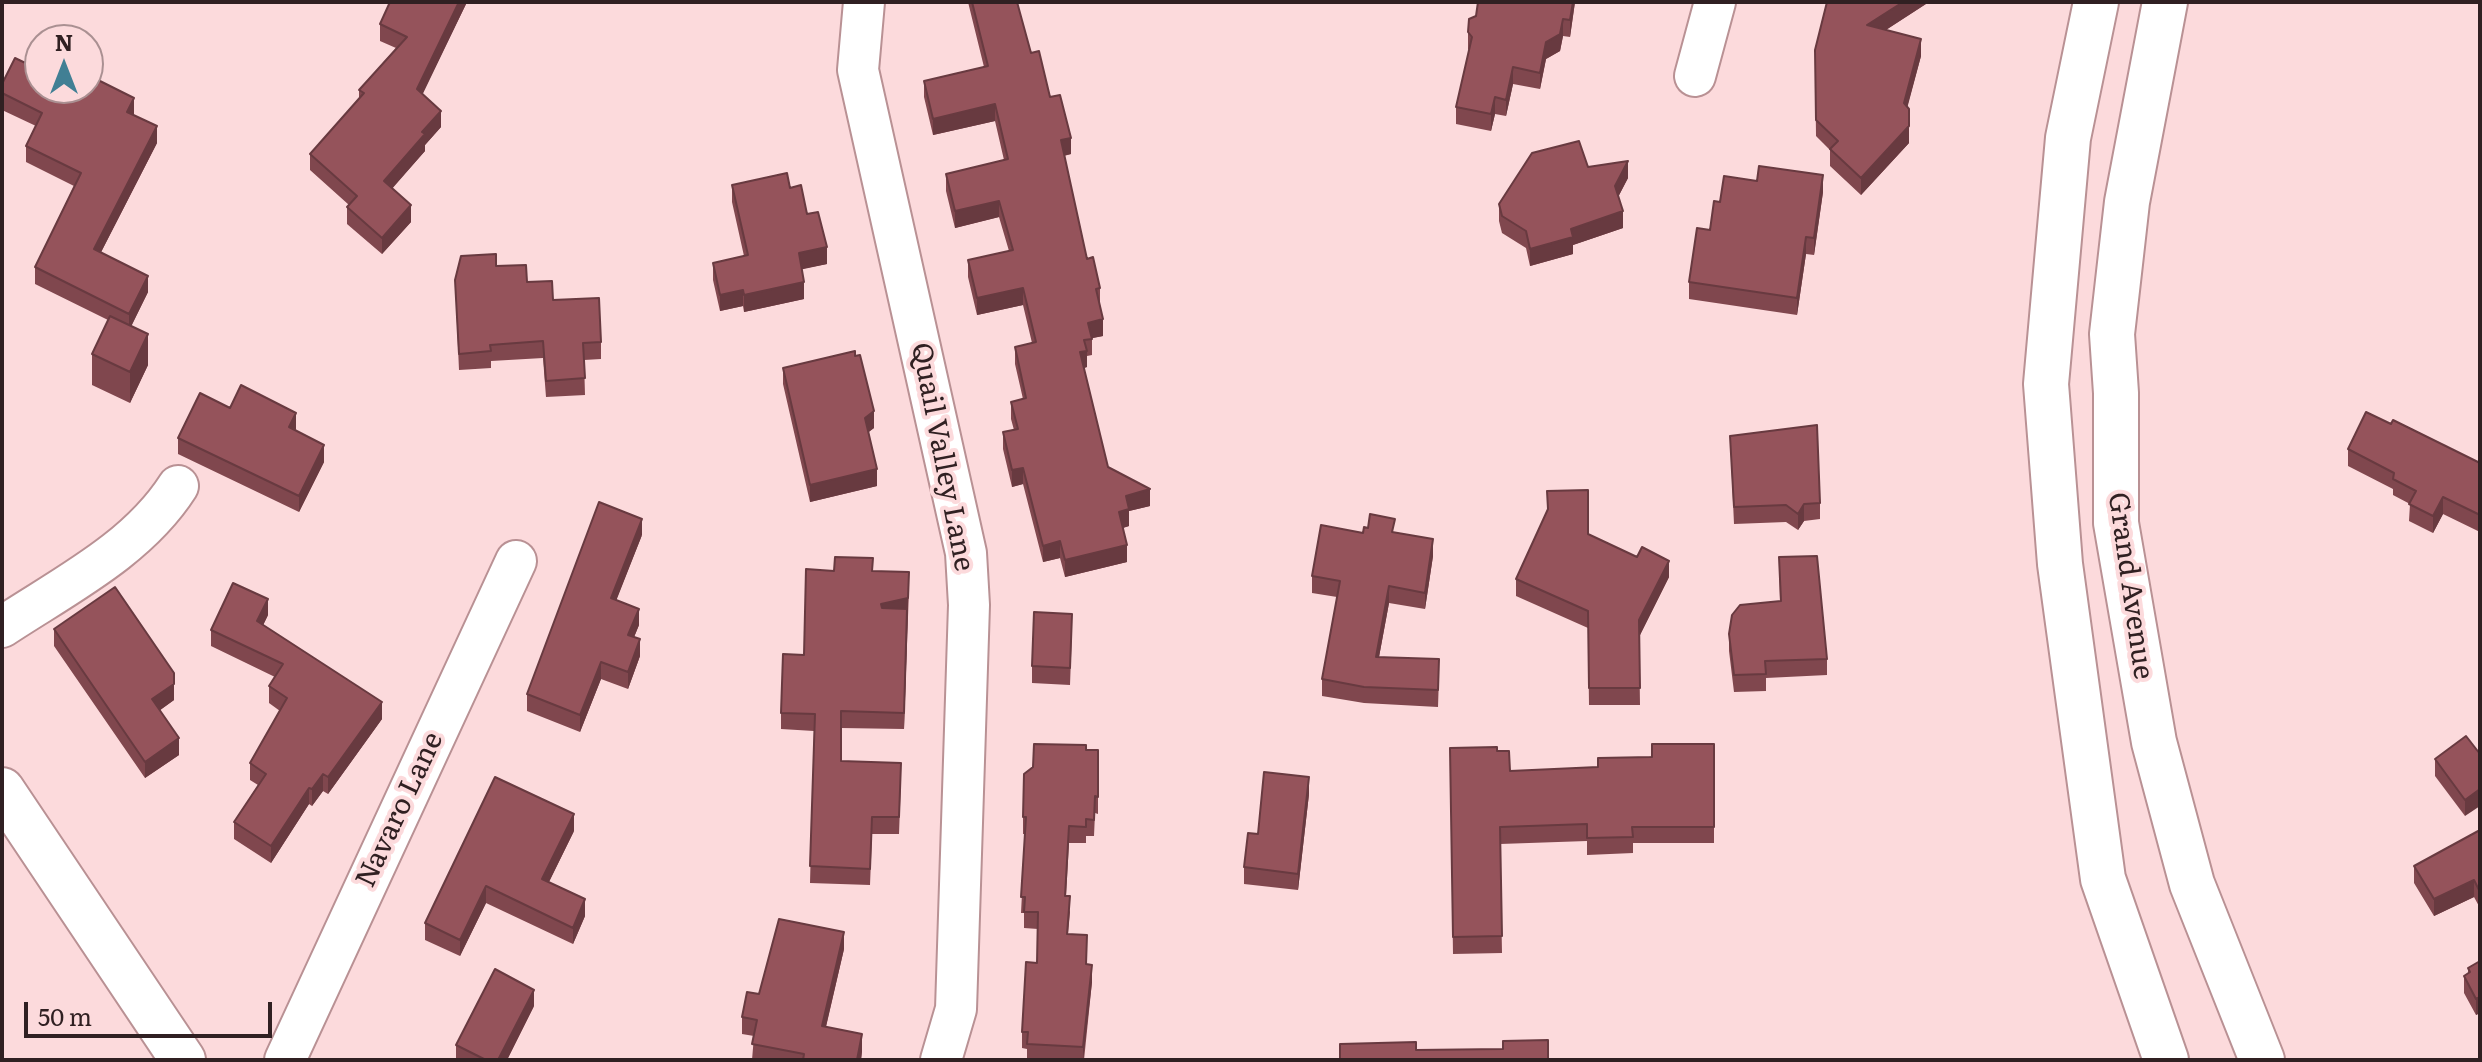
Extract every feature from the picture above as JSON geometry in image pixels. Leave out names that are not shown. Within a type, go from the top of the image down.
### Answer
[{"type":"main road","points":[[2096,2],[2068,138],[2046,384],[2060,564],[2103,879],[2166,1060]]},
{"type":"main road","name":"Grand Avenue","points":[[2165,2],[2127,202],[2112,334],[2116,393],[2116,523],[2154,742],[2192,884],[2262,1060]]},
{"type":"main road","points":[[2,790],[183,1060]]},
{"type":"street","name":"Quail Valley Lane","points":[[864,2],[858,70],[966,553],[969,605],[956,1009],[941,1060]]},
{"type":"street","points":[[1695,76],[1715,2]]},
{"type":"street","points":[[2,627],[119,549],[159,515],[178,486]]},
{"type":"street","name":"Navaro Lane","points":[[285,1060],[516,561]]},
{"type":"building","points":[[390,2],[459,2],[417,89],[441,111],[384,181],[411,205],[382,238],[347,207],[357,196],[310,154],[364,93],[359,90],[407,37],[380,24]]},
{"type":"building","points":[[972,2],[1017,2],[1031,53],[1039,51],[1050,97],[1060,95],[1071,138],[1061,140],[1087,259],[1093,257],[1103,319],[1088,323],[1092,339],[1084,340],[1087,351],[1080,352],[1108,467],[1150,489],[1126,496],[1129,509],[1119,512],[1127,545],[1065,560],[1060,541],[1043,546],[1023,468],[1012,470],[1003,432],[1018,429],[1011,402],[1026,398],[1015,347],[1036,342],[1023,288],[977,298],[968,260],[1013,250],[999,201],[955,211],[946,174],[1008,159],[995,104],[933,119],[924,81],[988,66]]},
{"type":"building","points":[[1478,2],[1573,2],[1570,20],[1563,19],[1560,34],[1546,42],[1540,73],[1513,67],[1506,100],[1495,97],[1491,114],[1456,107],[1472,37],[1468,32],[1469,19],[1476,16]]},
{"type":"building","points":[[1827,2],[1903,2],[1867,25],[1921,39],[1904,103],[1909,109],[1909,126],[1861,178],[1830,149],[1838,141],[1816,120],[1815,50]]},
{"type":"building","points":[[15,58],[24,62],[24,104],[2,93],[2,84]]},
{"type":"building","points":[[104,83],[134,98],[127,112],[157,126],[94,249],[148,276],[129,314],[35,267],[81,173],[26,146],[42,113],[24,104],[104,104]]},
{"type":"building","points":[[1579,141],[1588,167],[1628,161],[1615,186],[1623,211],[1571,229],[1573,237],[1530,249],[1526,231],[1502,216],[1499,204],[1532,153]]},
{"type":"building","points":[[1759,166],[1823,175],[1814,238],[1806,237],[1797,298],[1689,282],[1697,228],[1710,230],[1714,201],[1720,202],[1724,176],[1757,181]]},
{"type":"building","points":[[787,173],[790,188],[801,185],[807,214],[818,212],[827,247],[799,253],[804,282],[744,295],[743,290],[720,295],[713,263],[748,255],[732,185]]},
{"type":"building","points":[[496,254],[496,266],[526,265],[527,282],[552,281],[553,300],[599,298],[601,342],[583,343],[585,378],[546,381],[543,341],[490,345],[491,351],[459,354],[455,280],[461,256]]},
{"type":"building","points":[[110,316],[148,334],[130,372],[92,354]]},
{"type":"building","points":[[855,351],[855,356],[860,355],[874,411],[865,418],[877,469],[810,485],[783,368]]},
{"type":"building","points":[[241,385],[296,413],[289,427],[324,445],[299,496],[178,438],[200,393],[230,408]]},
{"type":"building","points":[[2366,412],[2391,424],[2393,420],[2480,463],[2480,515],[2443,497],[2433,516],[2409,504],[2416,491],[2393,479],[2394,473],[2348,449]]},
{"type":"building","points":[[1817,425],[1820,503],[1804,504],[1798,514],[1786,505],[1734,507],[1730,436]]},
{"type":"building","points":[[1588,490],[1588,534],[1637,557],[1642,547],[1669,561],[1639,620],[1640,688],[1589,688],[1588,611],[1516,579],[1548,509],[1547,491]]},
{"type":"building","points":[[599,502],[642,519],[611,598],[639,609],[628,635],[640,639],[628,672],[601,662],[580,715],[527,694]]},
{"type":"building","points":[[1370,514],[1395,519],[1392,532],[1433,539],[1425,593],[1389,586],[1376,657],[1439,659],[1438,690],[1364,687],[1322,679],[1340,581],[1312,576],[1321,525],[1363,533],[1364,527],[1368,528]]},
{"type":"building","points":[[1817,556],[1827,659],[1765,661],[1766,674],[1734,675],[1729,634],[1732,615],[1740,605],[1781,601],[1779,557]]},
{"type":"building","points":[[835,557],[873,558],[872,571],[909,572],[908,598],[881,604],[882,608],[907,609],[904,713],[841,711],[841,761],[901,763],[899,817],[872,817],[870,869],[810,866],[815,714],[781,713],[783,654],[804,655],[806,569],[834,571]]},
{"type":"building","points":[[233,583],[268,599],[257,621],[382,702],[328,777],[323,774],[312,789],[309,788],[271,846],[234,822],[266,774],[250,763],[287,698],[269,686],[283,664],[211,630]]},
{"type":"building","points":[[115,587],[174,673],[174,684],[152,699],[179,738],[145,762],[54,629]]},
{"type":"building","points":[[1034,612],[1072,614],[1070,668],[1032,666]]},
{"type":"building","points":[[2466,736],[2480,754],[2480,789],[2465,800],[2435,759]]},
{"type":"building","points":[[1034,744],[1086,745],[1086,750],[1098,750],[1098,797],[1095,796],[1094,820],[1086,819],[1086,827],[1069,826],[1065,896],[1070,896],[1067,934],[1087,935],[1086,964],[1092,965],[1083,1047],[1027,1044],[1028,1032],[1022,1032],[1026,962],[1037,963],[1038,912],[1024,912],[1025,897],[1021,897],[1026,817],[1023,817],[1024,774],[1033,767]]},
{"type":"building","points":[[1652,744],[1714,744],[1714,827],[1632,827],[1633,837],[1587,838],[1587,824],[1500,827],[1502,936],[1453,937],[1450,748],[1497,747],[1497,751],[1509,751],[1510,771],[1598,767],[1598,758],[1652,757]]},
{"type":"building","points":[[1264,772],[1309,777],[1298,874],[1244,867],[1248,833],[1258,834]]},
{"type":"building","points":[[495,777],[574,814],[542,879],[585,899],[573,928],[486,886],[460,940],[425,923]]},
{"type":"building","points":[[2480,830],[2480,892],[2474,880],[2434,899],[2414,866]]},
{"type":"building","points":[[779,919],[844,932],[822,1026],[862,1034],[857,1060],[803,1060],[804,1054],[752,1044],[757,1020],[742,1017],[747,992],[759,994]]},
{"type":"building","points":[[2480,961],[2480,997],[2476,999],[2464,976],[2470,972],[2468,968]]},
{"type":"building","points":[[495,969],[534,990],[498,1060],[486,1060],[456,1045]]},
{"type":"building","points":[[1548,1040],[1548,1060],[1340,1060],[1340,1044],[1416,1042],[1416,1050],[1503,1049],[1503,1041]]}]
